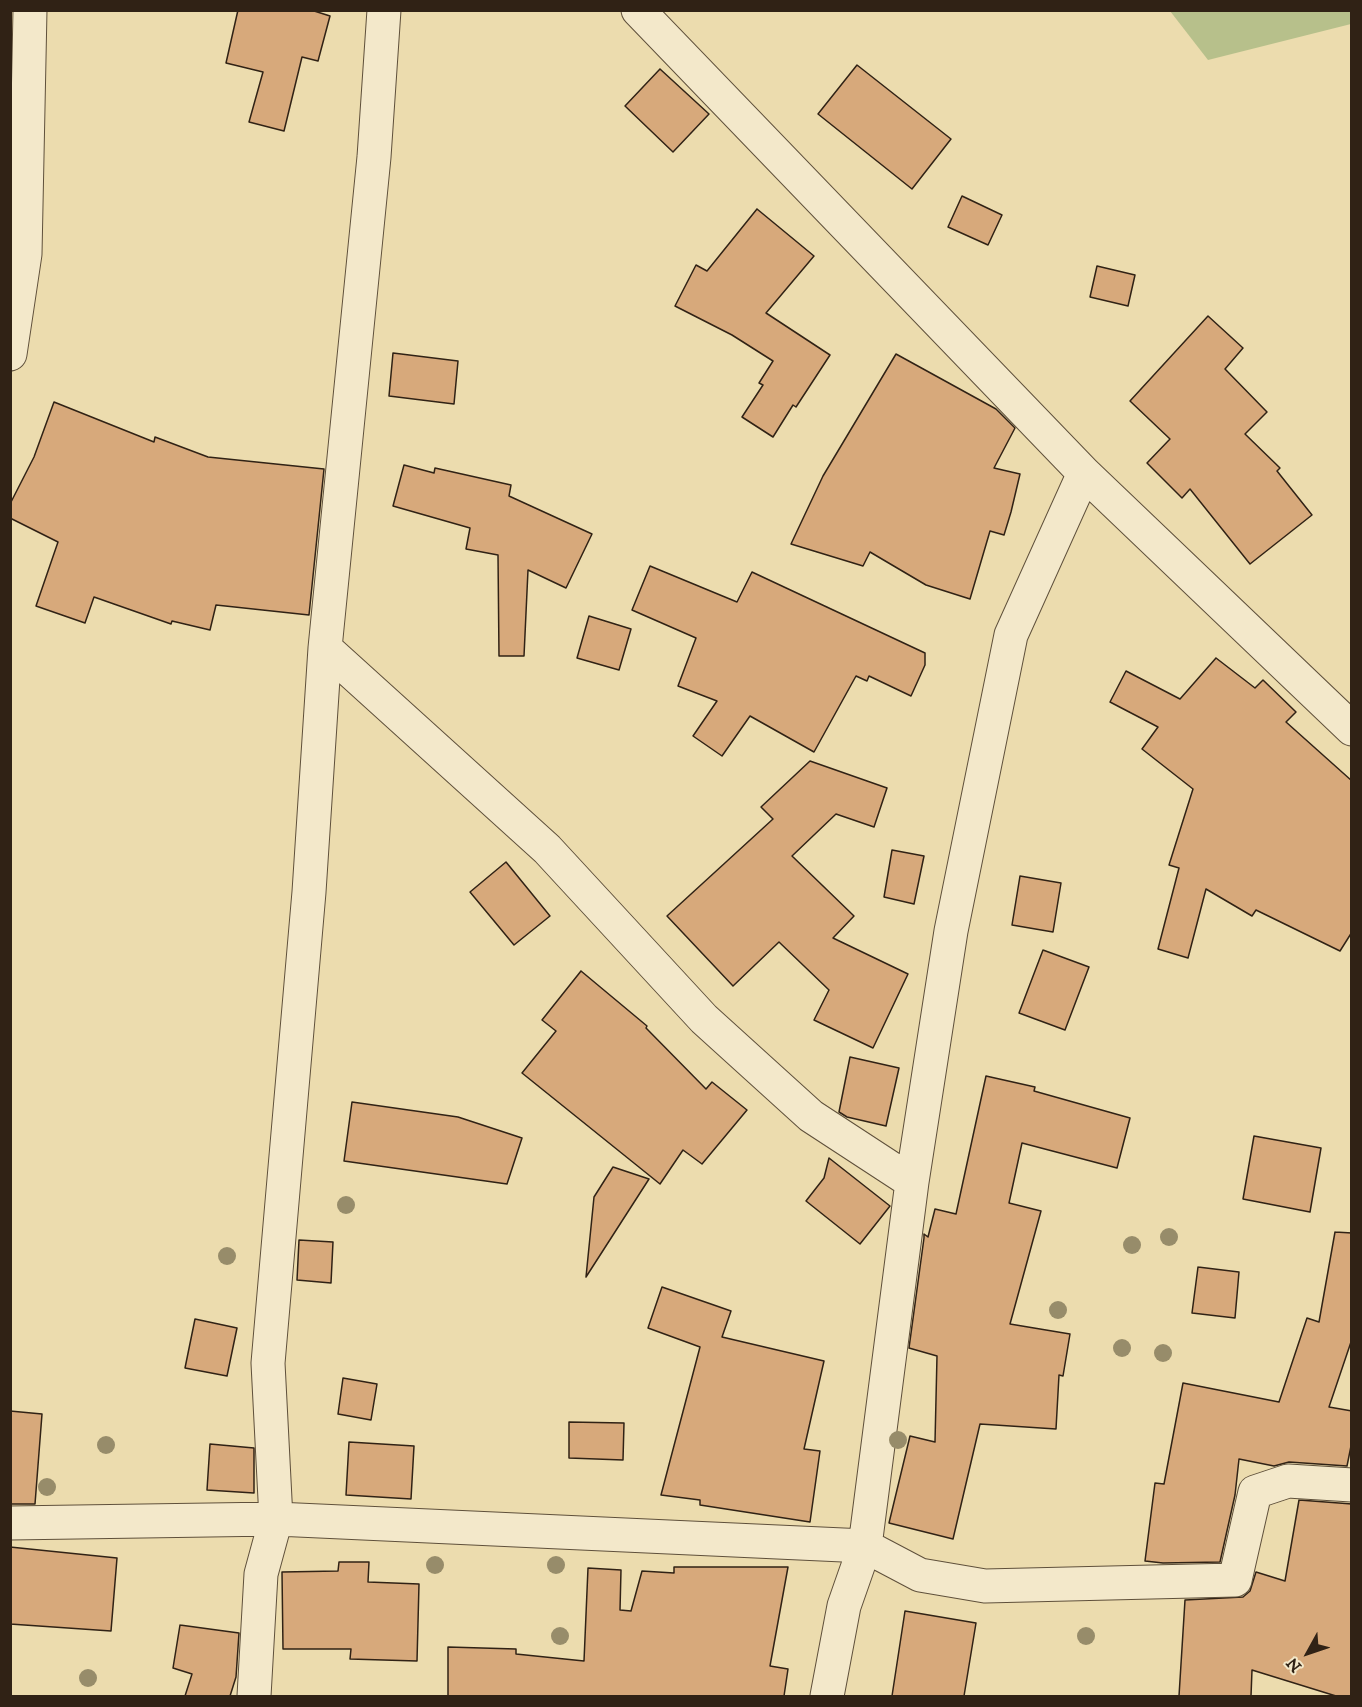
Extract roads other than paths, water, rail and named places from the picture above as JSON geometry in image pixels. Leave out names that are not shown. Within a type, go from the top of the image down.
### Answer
[{"type":"street","points":[[10,354],[25,254],[30,10]]},
{"type":"street","points":[[254,1696],[261,1574],[276,1519],[268,1363],[308,904],[325,648],[374,157],[384,10]]},
{"type":"street","points":[[638,10],[1084,473],[1352,729]]},
{"type":"street","points":[[827,1696],[844,1606],[865,1546],[912,1182],[951,931],[1011,635],[1084,473]]},
{"type":"street","points":[[325,648],[547,849],[704,1019],[811,1116],[912,1182]]},
{"type":"street","points":[[10,1523],[276,1519],[865,1546],[920,1575],[985,1586],[1235,1580],[1256,1492],[1288,1481],[1352,1485]]}]
